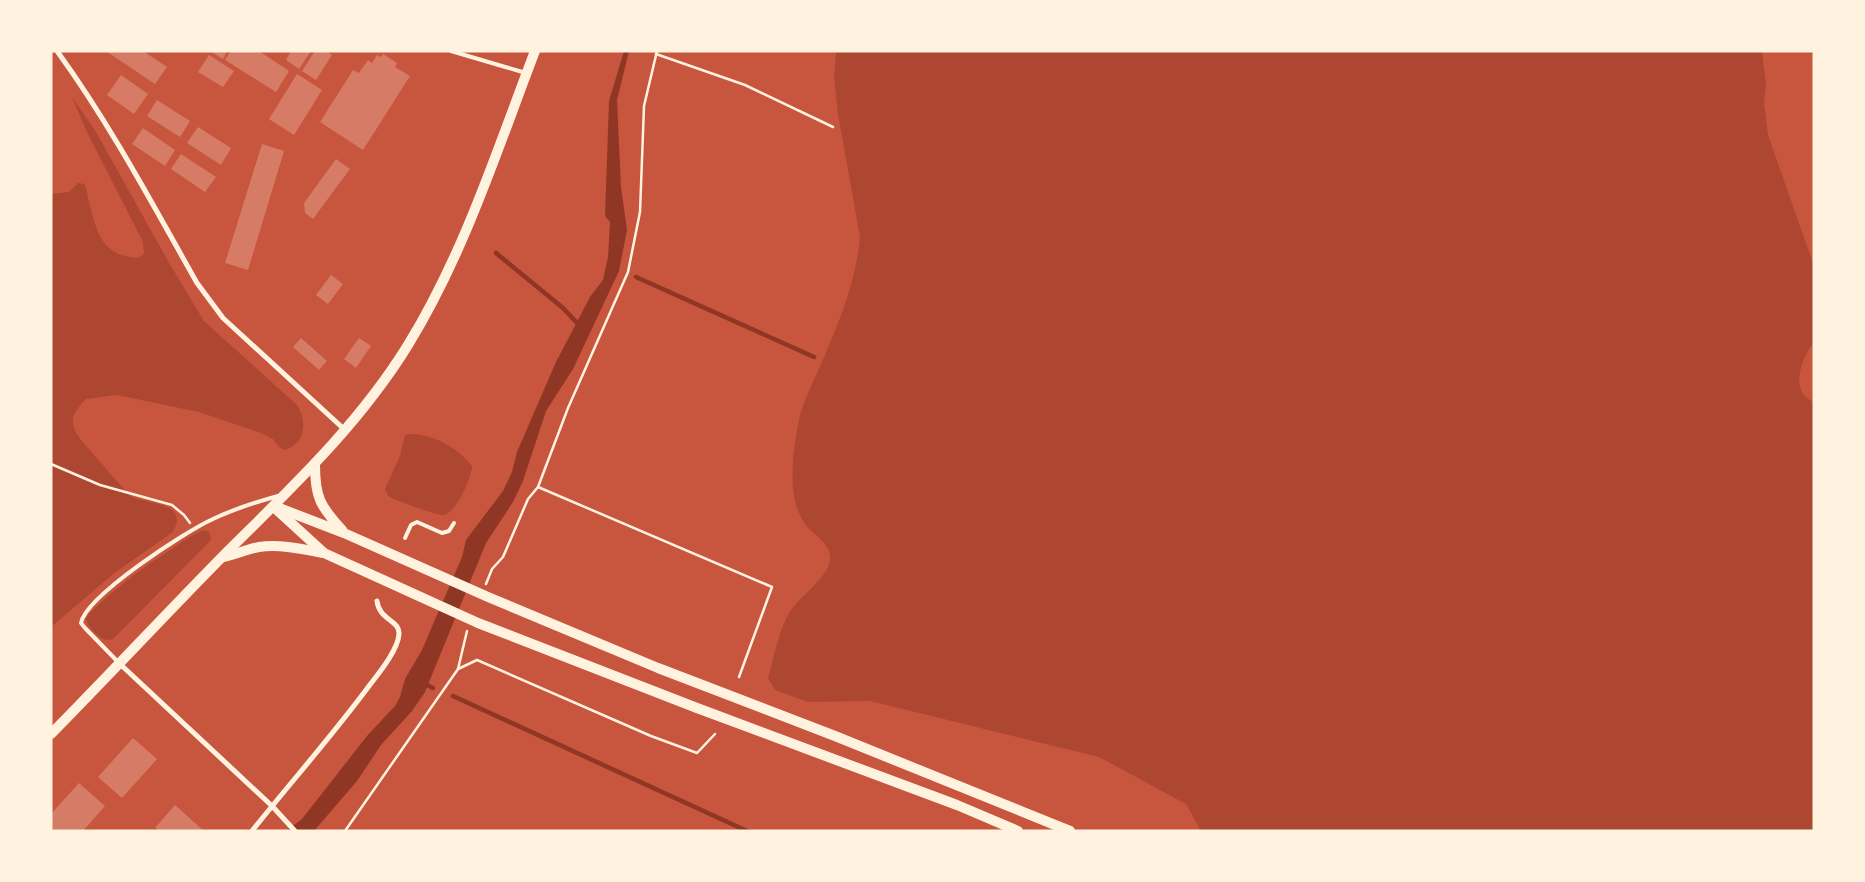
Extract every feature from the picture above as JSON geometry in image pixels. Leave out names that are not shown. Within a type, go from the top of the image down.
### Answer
[{"type":"main road","points":[[51,734],[315,465],[370,400],[408,344],[442,280],[475,208],[535,51]]},
{"type":"main road","points":[[315,465],[315,484],[318,498],[325,512],[344,532]]},
{"type":"main road","points":[[274,506],[344,532],[658,668],[835,736],[1070,831]]},
{"type":"main road","points":[[274,506],[324,553]]},
{"type":"main road","points":[[222,558],[259,547],[274,546],[285,546],[324,553],[474,622],[706,712],[957,805],[1018,831]]},
{"type":"street","points":[[57,51],[110,131],[197,283],[212,305],[241,335],[345,431]]},
{"type":"street","points":[[252,831],[346,718],[383,668],[397,643],[399,632],[395,623],[378,609],[377,601]]},
{"type":"street","points":[[120,664],[272,806],[295,831]]},
{"type":"lane","points":[[451,51],[526,73]]},
{"type":"lane","points":[[120,664],[82,623],[83,617],[100,598],[152,557],[193,529],[242,507],[286,494]]},
{"type":"lane","points":[[405,538],[411,525],[417,522],[442,533],[449,531],[454,522]]},
{"type":"path","points":[[486,592],[492,569],[502,557],[528,499],[538,487],[568,408],[628,272],[640,212],[644,106],[656,52],[745,85],[832,127]]},
{"type":"path","points":[[51,464],[100,485],[172,505],[184,515],[193,529]]},
{"type":"path","points":[[538,487],[772,587],[739,677]]},
{"type":"path","points":[[345,831],[458,669],[474,622]]},
{"type":"path","points":[[458,669],[477,660],[651,736],[697,753],[715,734]]},
{"type":"shaded area","points":[[624,51],[629,51],[617,100],[621,187],[627,230],[619,271],[573,369],[546,411],[523,481],[513,502],[486,543],[425,692],[412,711],[381,745],[357,781],[314,831],[286,831],[302,819],[367,736],[395,706],[400,697],[405,679],[422,650],[462,557],[466,540],[503,491],[512,472],[517,452],[556,362],[590,297],[603,280],[608,257],[610,222],[605,216],[609,101]]},
{"type":"shaded area","points":[[836,51],[1762,51],[1766,85],[1764,103],[1768,135],[1814,266],[1814,343],[1803,363],[1799,382],[1803,394],[1814,402],[1814,831],[1201,831],[1186,804],[1099,757],[870,701],[808,702],[775,690],[768,678],[783,626],[791,610],[826,570],[830,556],[827,546],[808,528],[799,513],[795,501],[792,475],[794,448],[800,416],[846,302],[855,270],[860,237],[838,114],[834,76]]},
{"type":"shaded area","points":[[72,97],[96,132],[204,321],[297,405],[303,418],[303,432],[296,443],[284,450],[273,439],[261,433],[199,412],[117,395],[86,399],[74,414],[73,419],[74,428],[81,440],[130,496],[171,509],[176,515],[177,522],[173,532],[113,574],[51,627],[51,194],[69,192],[78,183],[84,184],[96,228],[104,243],[110,249],[126,256],[136,258],[144,254],[143,242],[87,132]]},
{"type":"shaded area","points":[[412,434],[429,437],[453,448],[472,466],[466,486],[458,502],[449,513],[440,515],[407,504],[388,496],[385,490],[400,456],[405,435]]},
{"type":"shaded area","points":[[204,530],[208,531],[211,540],[113,639],[101,638],[93,631],[86,619],[88,615],[126,581],[190,537]]},
{"type":"building","points":[[106,51],[143,51],[167,67],[155,84]]},
{"type":"building","points":[[210,51],[227,51],[223,59]]},
{"type":"building","points":[[231,51],[259,51],[289,71],[276,92],[225,60]]},
{"type":"building","points":[[291,51],[311,51],[299,69],[286,60]]},
{"type":"building","points":[[315,51],[326,51],[332,55],[316,80],[302,71]]},
{"type":"building","points":[[383,54],[397,63],[395,67],[410,76],[363,150],[320,122],[353,70],[359,73],[368,60],[372,63],[377,55],[381,57]]},
{"type":"building","points":[[209,55],[234,71],[223,87],[198,72]]},
{"type":"building","points":[[297,74],[322,90],[294,135],[269,119]]},
{"type":"building","points":[[121,75],[148,94],[134,114],[107,95]]},
{"type":"building","points":[[157,100],[190,121],[180,137],[147,116]]},
{"type":"building","points":[[198,127],[231,148],[221,165],[187,143]]},
{"type":"building","points":[[143,128],[175,150],[165,166],[132,144]]},
{"type":"building","points":[[262,144],[284,151],[248,270],[225,263]]},
{"type":"building","points":[[181,154],[216,177],[205,192],[171,169]]},
{"type":"building","points":[[336,159],[350,169],[313,219],[305,213],[304,203]]},
{"type":"building","points":[[331,275],[343,284],[328,304],[316,295]]},
{"type":"building","points":[[301,338],[327,361],[319,370],[293,347]]},
{"type":"building","points":[[359,338],[371,346],[356,368],[344,359]]},
{"type":"building","points":[[133,738],[157,759],[122,798],[98,777]]},
{"type":"building","points":[[79,783],[105,806],[83,831],[54,831],[51,829],[51,814]]},
{"type":"building","points":[[175,805],[204,831],[159,831],[155,828]]},
{"type":"waterway","points":[[496,253],[563,308],[580,326]]},
{"type":"waterway","points":[[636,277],[814,357]]},
{"type":"waterway","points":[[423,683],[433,688]]},
{"type":"waterway","points":[[453,696],[747,831]]}]
